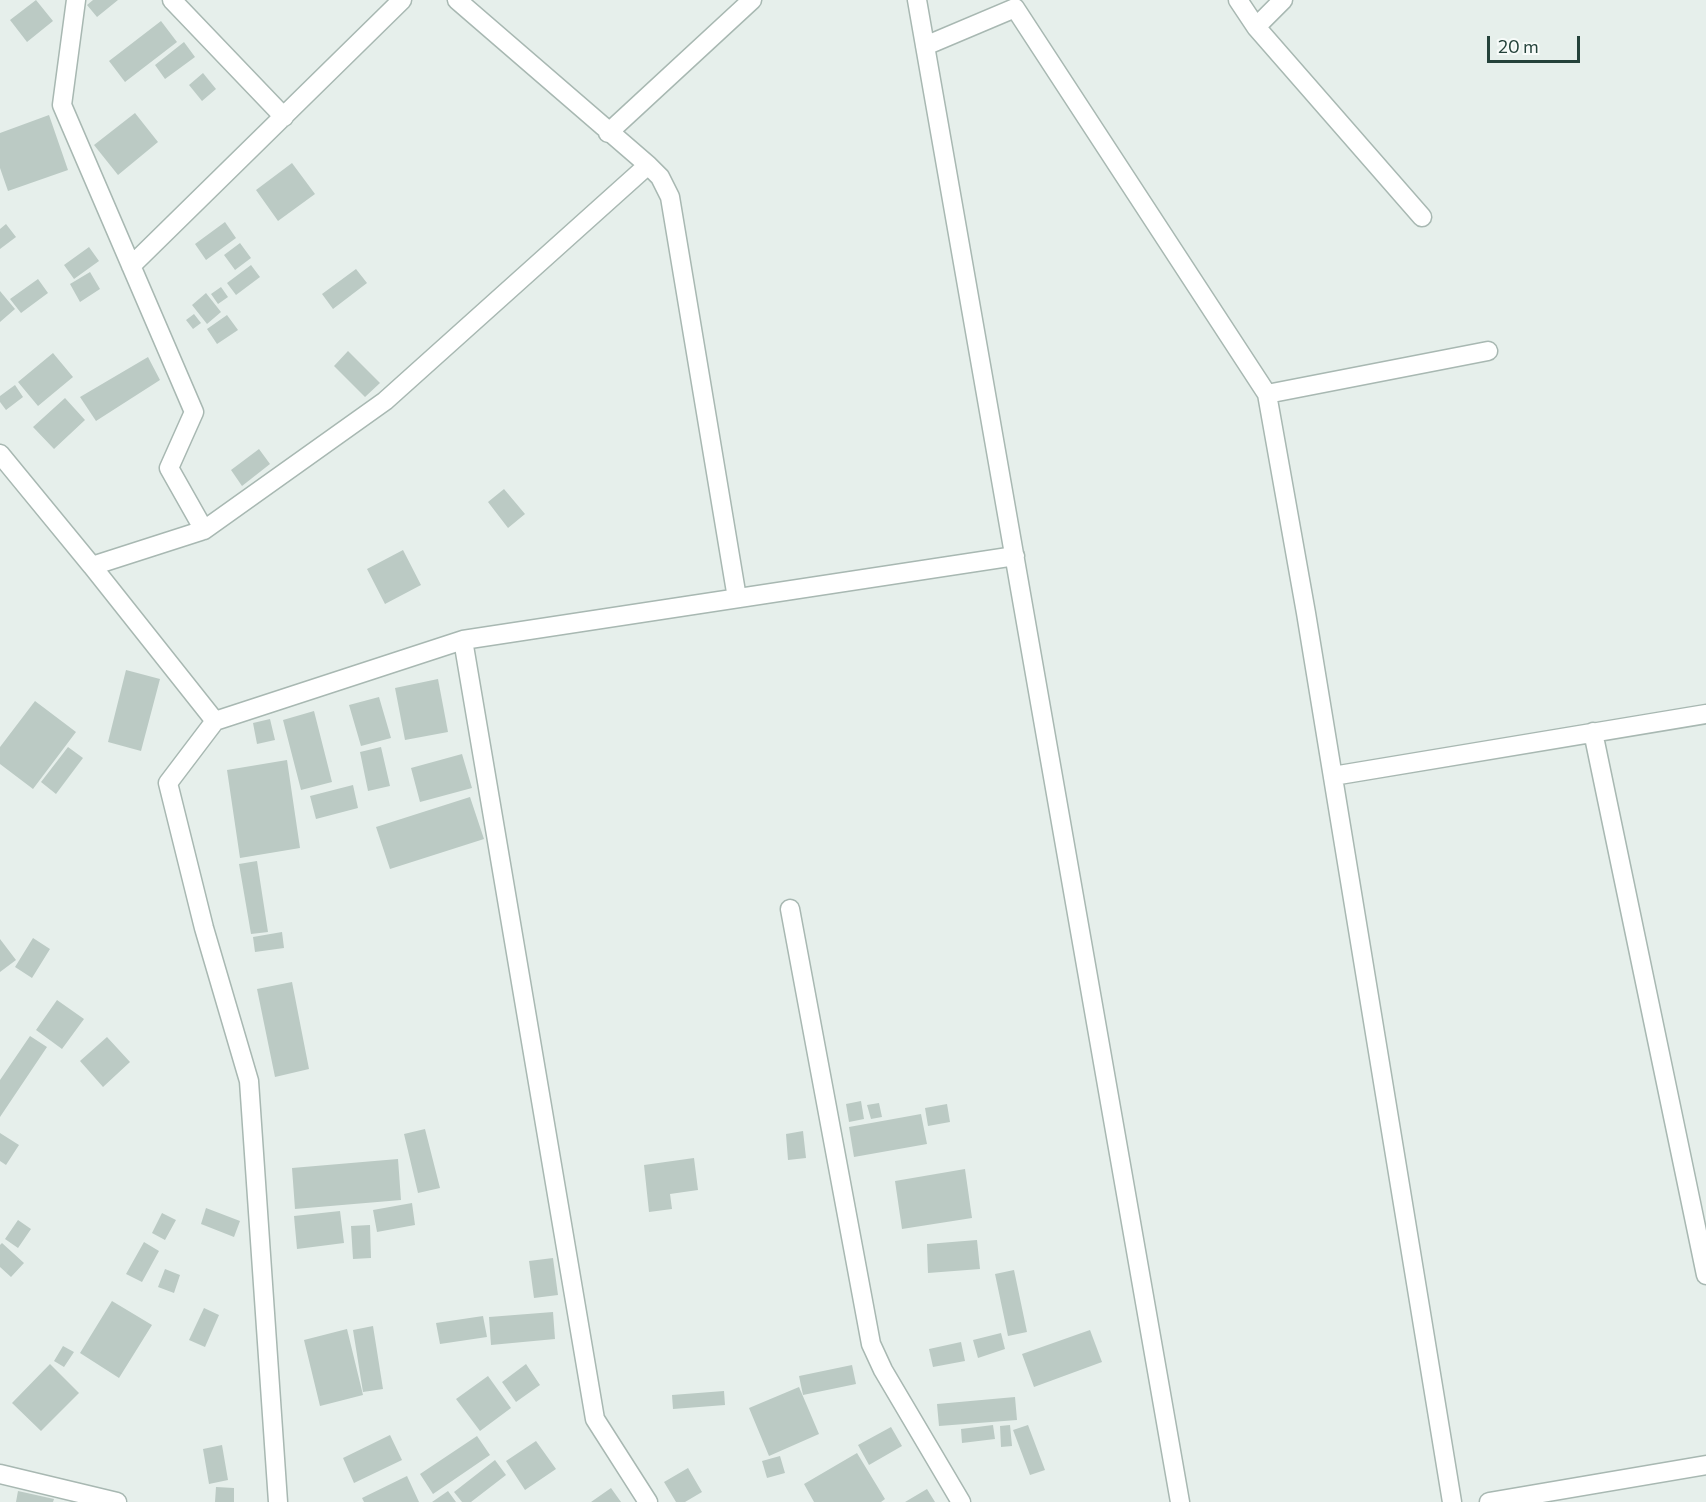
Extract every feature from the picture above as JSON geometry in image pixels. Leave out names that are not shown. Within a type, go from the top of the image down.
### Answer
[{"type":"street","points":[[76,0],[62,105],[194,412],[169,468],[204,530]]},
{"type":"street","points":[[172,0],[284,117]]},
{"type":"street","points":[[131,266],[402,0]]},
{"type":"street","points":[[457,0],[608,133],[648,165],[660,177],[670,197],[737,598]]},
{"type":"street","points":[[608,133],[752,0]]},
{"type":"street","points":[[917,0],[1180,1502]]},
{"type":"street","points":[[1238,0],[1256,27],[1422,217]]},
{"type":"street","points":[[1256,27],[1283,0]]},
{"type":"street","points":[[925,46],[1015,8],[1267,394],[1333,776],[1452,1502]]},
{"type":"street","points":[[92,566],[204,530],[385,401],[648,165]]},
{"type":"street","points":[[1267,394],[1488,351]]},
{"type":"street","points":[[0,454],[215,721]]},
{"type":"street","points":[[278,1502],[249,1081],[204,928],[168,783],[215,721],[463,640],[1015,556]]},
{"type":"street","points":[[463,640],[595,1419],[648,1502]]},
{"type":"street","points":[[1333,776],[1706,714]]},
{"type":"street","points":[[1593,732],[1706,1275]]},
{"type":"street","points":[[790,909],[871,1344],[883,1370],[962,1502]]},
{"type":"street","points":[[1489,1502],[1706,1465]]},
{"type":"street","points":[[0,1474],[117,1502]]},
{"type":"building","points":[[36,0],[53,21],[27,42],[10,20]]},
{"type":"building","points":[[93,0],[118,0],[97,17],[87,5]]},
{"type":"building","points":[[161,21],[177,42],[125,82],[109,61]]},
{"type":"building","points":[[184,42],[195,57],[165,79],[155,65]]},
{"type":"building","points":[[203,73],[216,89],[202,101],[189,85]]},
{"type":"building","points":[[135,113],[158,142],[118,175],[94,145]]},
{"type":"building","points":[[49,115],[68,170],[8,191],[0,168],[0,133]]},
{"type":"building","points":[[292,163],[315,194],[278,221],[256,190]]},
{"type":"building","points":[[225,222],[236,238],[206,260],[195,244]]},
{"type":"building","points":[[6,224],[16,237],[0,249],[0,229]]},
{"type":"building","points":[[240,243],[251,258],[235,270],[224,255]]},
{"type":"building","points":[[89,247],[99,261],[74,279],[64,265]]},
{"type":"building","points":[[251,265],[260,277],[236,295],[227,283]]},
{"type":"building","points":[[356,269],[367,283],[333,309],[322,294]]},
{"type":"building","points":[[90,272],[100,289],[80,302],[70,284]]},
{"type":"building","points":[[38,279],[48,293],[21,313],[10,299]]},
{"type":"building","points":[[221,287],[228,297],[218,304],[211,294]]},
{"type":"building","points":[[0,291],[15,309],[0,322]]},
{"type":"building","points":[[206,293],[221,312],[207,324],[192,305]]},
{"type":"building","points":[[194,314],[201,323],[193,329],[186,320]]},
{"type":"building","points":[[227,315],[238,330],[217,344],[207,329]]},
{"type":"building","points":[[348,351],[380,383],[365,397],[334,366]]},
{"type":"building","points":[[53,353],[73,377],[38,406],[18,382]]},
{"type":"building","points":[[148,357],[160,380],[96,421],[80,397]]},
{"type":"building","points":[[15,385],[23,397],[6,410],[0,402],[0,396]]},
{"type":"building","points":[[65,398],[85,420],[54,449],[33,427]]},
{"type":"building","points":[[259,449],[270,464],[242,486],[231,470]]},
{"type":"building","points":[[504,489],[525,514],[508,528],[488,502]]},
{"type":"building","points":[[403,550],[421,585],[385,604],[367,569]]},
{"type":"building","points":[[126,670],[160,679],[141,751],[108,742]]},
{"type":"building","points":[[438,679],[448,732],[405,740],[395,688]]},
{"type":"building","points":[[379,697],[391,738],[361,746],[349,705]]},
{"type":"building","points":[[35,701],[76,732],[33,789],[0,764],[0,747]]},
{"type":"building","points":[[314,711],[332,782],[301,790],[283,720]]},
{"type":"building","points":[[270,719],[275,740],[257,744],[253,723]]},
{"type":"building","points":[[68,747],[83,758],[56,794],[41,782]]},
{"type":"building","points":[[381,747],[390,786],[368,791],[360,752]]},
{"type":"building","points":[[462,754],[472,788],[420,802],[411,768]]},
{"type":"building","points":[[287,760],[300,848],[240,858],[227,770]]},
{"type":"building","points":[[353,785],[358,808],[316,819],[310,796]]},
{"type":"building","points":[[470,797],[484,839],[390,869],[376,827]]},
{"type":"building","points":[[257,861],[268,932],[251,934],[239,864]]},
{"type":"building","points":[[282,932],[284,948],[255,952],[253,937]]},
{"type":"building","points":[[33,938],[50,949],[32,978],[15,967]]},
{"type":"building","points":[[0,939],[16,960],[0,972]]},
{"type":"building","points":[[292,982],[309,1069],[275,1077],[257,989]]},
{"type":"building","points":[[57,1000],[84,1019],[62,1049],[36,1030]]},
{"type":"building","points":[[30,1036],[47,1047],[0,1117],[0,1080]]},
{"type":"building","points":[[107,1037],[130,1062],[103,1087],[80,1061]]},
{"type":"building","points":[[861,1101],[864,1119],[849,1122],[846,1104]]},
{"type":"building","points":[[879,1103],[882,1117],[871,1119],[867,1105]]},
{"type":"building","points":[[947,1104],[950,1122],[928,1126],[925,1108]]},
{"type":"building","points":[[921,1114],[927,1144],[854,1157],[849,1127]]},
{"type":"building","points":[[425,1129],[440,1188],[418,1193],[404,1134]]},
{"type":"building","points":[[803,1131],[806,1158],[788,1160],[786,1134]]},
{"type":"building","points":[[0,1133],[19,1145],[6,1165],[0,1161]]},
{"type":"building","points":[[694,1158],[698,1190],[670,1194],[672,1209],[649,1212],[644,1165]]},
{"type":"building","points":[[398,1159],[401,1200],[295,1209],[292,1168]]},
{"type":"building","points":[[965,1169],[972,1218],[902,1229],[895,1181]]},
{"type":"building","points":[[412,1203],[415,1225],[377,1232],[373,1210]]},
{"type":"building","points":[[206,1208],[240,1221],[234,1237],[201,1224]]},
{"type":"building","points":[[340,1211],[344,1243],[297,1249],[294,1216]]},
{"type":"building","points":[[162,1213],[176,1220],[165,1240],[152,1233]]},
{"type":"building","points":[[18,1220],[31,1229],[18,1248],[5,1239]]},
{"type":"building","points":[[370,1225],[371,1258],[353,1259],[351,1226]]},
{"type":"building","points":[[977,1240],[980,1269],[928,1273],[927,1244]]},
{"type":"building","points":[[144,1242],[159,1251],[142,1282],[126,1274]]},
{"type":"building","points":[[2,1243],[24,1263],[11,1277],[0,1267],[0,1245]]},
{"type":"building","points":[[553,1258],[558,1295],[534,1298],[529,1261]]},
{"type":"building","points":[[165,1269],[180,1275],[174,1293],[158,1287]]},
{"type":"building","points":[[1014,1270],[1027,1332],[1008,1336],[995,1274]]},
{"type":"building","points":[[112,1301],[152,1325],[119,1378],[80,1353]]},
{"type":"building","points":[[204,1308],[219,1315],[205,1347],[189,1340]]},
{"type":"building","points":[[553,1312],[555,1339],[491,1345],[489,1317]]},
{"type":"building","points":[[483,1316],[487,1337],[440,1344],[436,1323]]},
{"type":"building","points":[[373,1326],[383,1389],[363,1392],[353,1330]]},
{"type":"building","points":[[347,1329],[363,1395],[320,1406],[304,1340]]},
{"type":"building","points":[[1090,1330],[1102,1362],[1034,1387],[1022,1354]]},
{"type":"building","points":[[1001,1333],[1005,1349],[978,1358],[973,1340]]},
{"type":"building","points":[[961,1342],[965,1361],[933,1367],[929,1349]]},
{"type":"building","points":[[63,1346],[74,1352],[64,1367],[54,1361]]},
{"type":"building","points":[[50,1364],[79,1393],[41,1431],[12,1403]]},
{"type":"building","points":[[526,1364],[540,1385],[516,1402],[502,1382]]},
{"type":"building","points":[[852,1365],[856,1384],[803,1395],[799,1376]]},
{"type":"building","points":[[488,1376],[511,1408],[480,1431],[456,1399]]},
{"type":"building","points":[[799,1387],[819,1434],[769,1456],[749,1408]]},
{"type":"building","points":[[724,1391],[725,1405],[673,1409],[672,1395]]},
{"type":"building","points":[[1015,1397],[1017,1420],[939,1426],[937,1404]]},
{"type":"building","points":[[993,1425],[995,1439],[962,1443],[961,1429]]},
{"type":"building","points":[[1010,1425],[1012,1446],[1001,1447],[1000,1426]]},
{"type":"building","points":[[1028,1425],[1045,1470],[1030,1475],[1013,1430]]},
{"type":"building","points":[[891,1427],[902,1446],[869,1465],[858,1445]]},
{"type":"building","points":[[390,1435],[402,1460],[354,1483],[343,1458]]},
{"type":"building","points":[[477,1436],[490,1455],[433,1494],[420,1474]]},
{"type":"building","points":[[536,1441],[556,1469],[525,1490],[506,1461]]},
{"type":"building","points":[[222,1445],[228,1480],[209,1484],[203,1449]]},
{"type":"building","points":[[857,1453],[885,1499],[881,1502],[814,1502],[804,1484]]},
{"type":"building","points":[[780,1456],[785,1473],[767,1478],[762,1461]]},
{"type":"building","points":[[495,1460],[506,1475],[471,1502],[462,1502],[454,1492]]},
{"type":"building","points":[[688,1468],[702,1492],[685,1502],[676,1502],[664,1482]]},
{"type":"building","points":[[407,1476],[419,1502],[364,1502],[362,1498]]},
{"type":"building","points":[[216,1487],[234,1488],[234,1502],[215,1502]]},
{"type":"building","points":[[611,1488],[621,1502],[591,1502]]},
{"type":"building","points":[[927,1489],[935,1502],[905,1502]]},
{"type":"building","points":[[18,1491],[54,1499],[53,1502],[16,1502]]},
{"type":"building","points":[[448,1491],[456,1502],[432,1502]]}]
